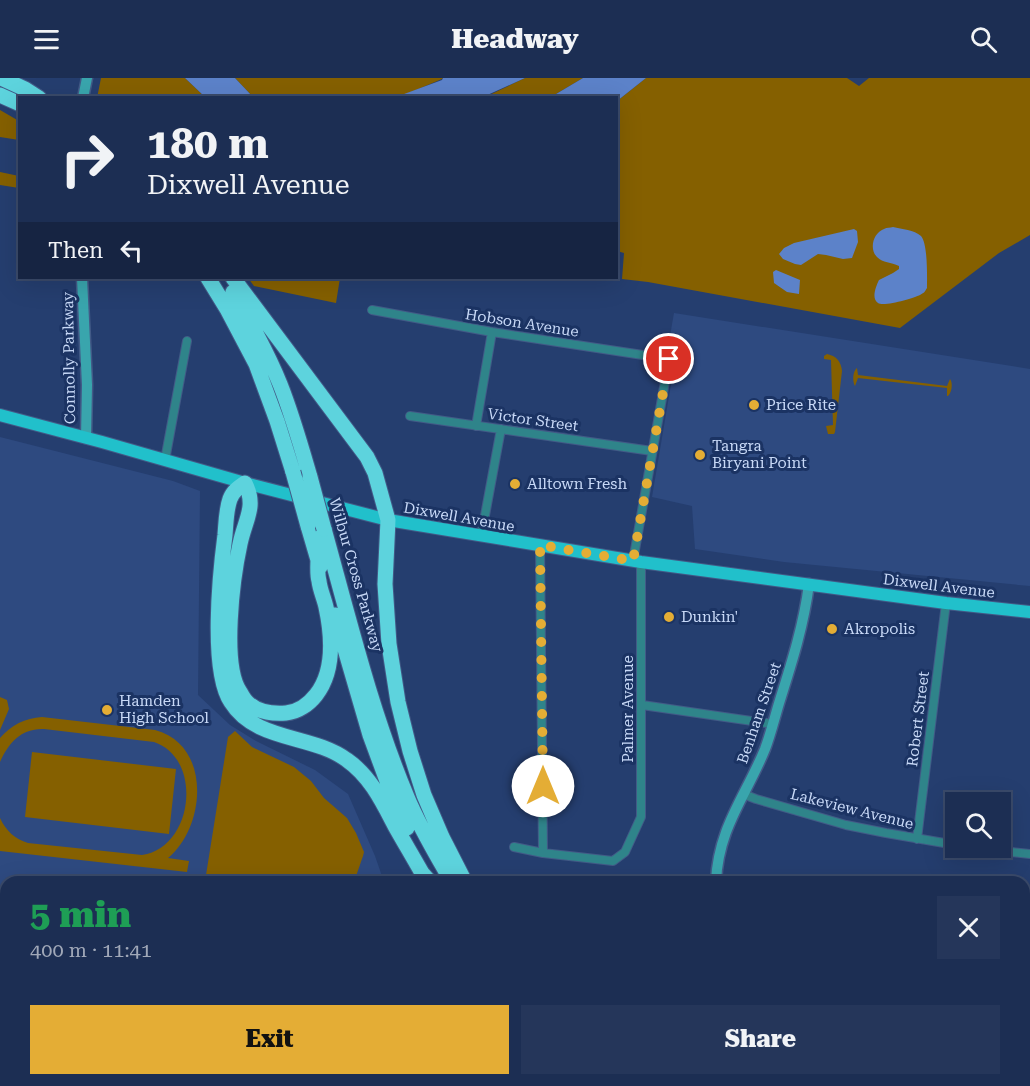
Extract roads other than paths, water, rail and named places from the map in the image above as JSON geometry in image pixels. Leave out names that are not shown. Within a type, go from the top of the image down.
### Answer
[{"type":"highway","points":[[1,78],[36,96]]},
{"type":"highway","points":[[0,95],[18,104]]},
{"type":"highway","name":"Wilbur Cross Parkway","points":[[209,279],[256,364],[293,472],[370,735],[394,800],[429,876]]},
{"type":"highway","name":"Wilbur Cross Parkway","points":[[226,279],[260,338],[280,384],[310,477],[386,742],[407,798],[448,876]]},
{"type":"highway","points":[[234,279],[367,457],[375,473],[388,520],[385,584],[389,644],[398,702],[424,795],[462,876]]},
{"type":"highway","points":[[318,558],[318,580],[330,635],[330,663],[323,687],[309,704],[289,713],[266,712],[247,702],[235,686],[230,661],[230,621],[234,582],[240,544],[252,502],[245,483],[236,489],[228,511],[222,557],[219,608],[219,655],[222,682],[230,702],[244,718],[263,729],[327,748],[362,771],[425,876]]},
{"type":"main road","points":[[83,96],[87,78]]},
{"type":"main road","name":"Connolly Parkway","points":[[82,279],[87,385],[86,438]]},
{"type":"main road","name":"Dixwell Avenue","points":[[0,415],[388,520],[637,562],[1030,612]]},
{"type":"main road","name":"Benham Street","points":[[717,876],[721,844],[735,809],[760,762],[773,724],[792,663],[809,584]]},
{"type":"street","name":"Hobson Avenue","points":[[372,310],[492,332],[669,359]]},
{"type":"street","points":[[476,426],[492,332]]},
{"type":"street","points":[[165,460],[187,341]]},
{"type":"street","name":"Palmer Avenue","points":[[543,853],[613,861],[625,852],[641,817],[642,705],[637,562],[652,451],[669,359]]},
{"type":"street","name":"Victor Street","points":[[410,416],[652,451]]},
{"type":"street","points":[[481,537],[501,429]]},
{"type":"street","points":[[514,847],[543,853],[540,545]]},
{"type":"street","name":"Robert Street","points":[[917,839],[946,603]]},
{"type":"street","points":[[642,705],[773,724]]},
{"type":"street","name":"Lakeview Avenue","points":[[743,794],[846,825],[945,843]]},
{"type":"street","points":[[1011,852],[1030,854]]},
{"type":"place","name":"Price Rite","points":[[754,405]]},
{"type":"place","name":"Tangra Biryani Point","points":[[700,455]]},
{"type":"place","name":"Alltown Fresh","points":[[515,484]]},
{"type":"place","name":"Dunkin'","points":[[669,617]]},
{"type":"place","name":"Akropolis","points":[[832,629]]},
{"type":"place","name":"Hamden High School","points":[[107,710]]}]
